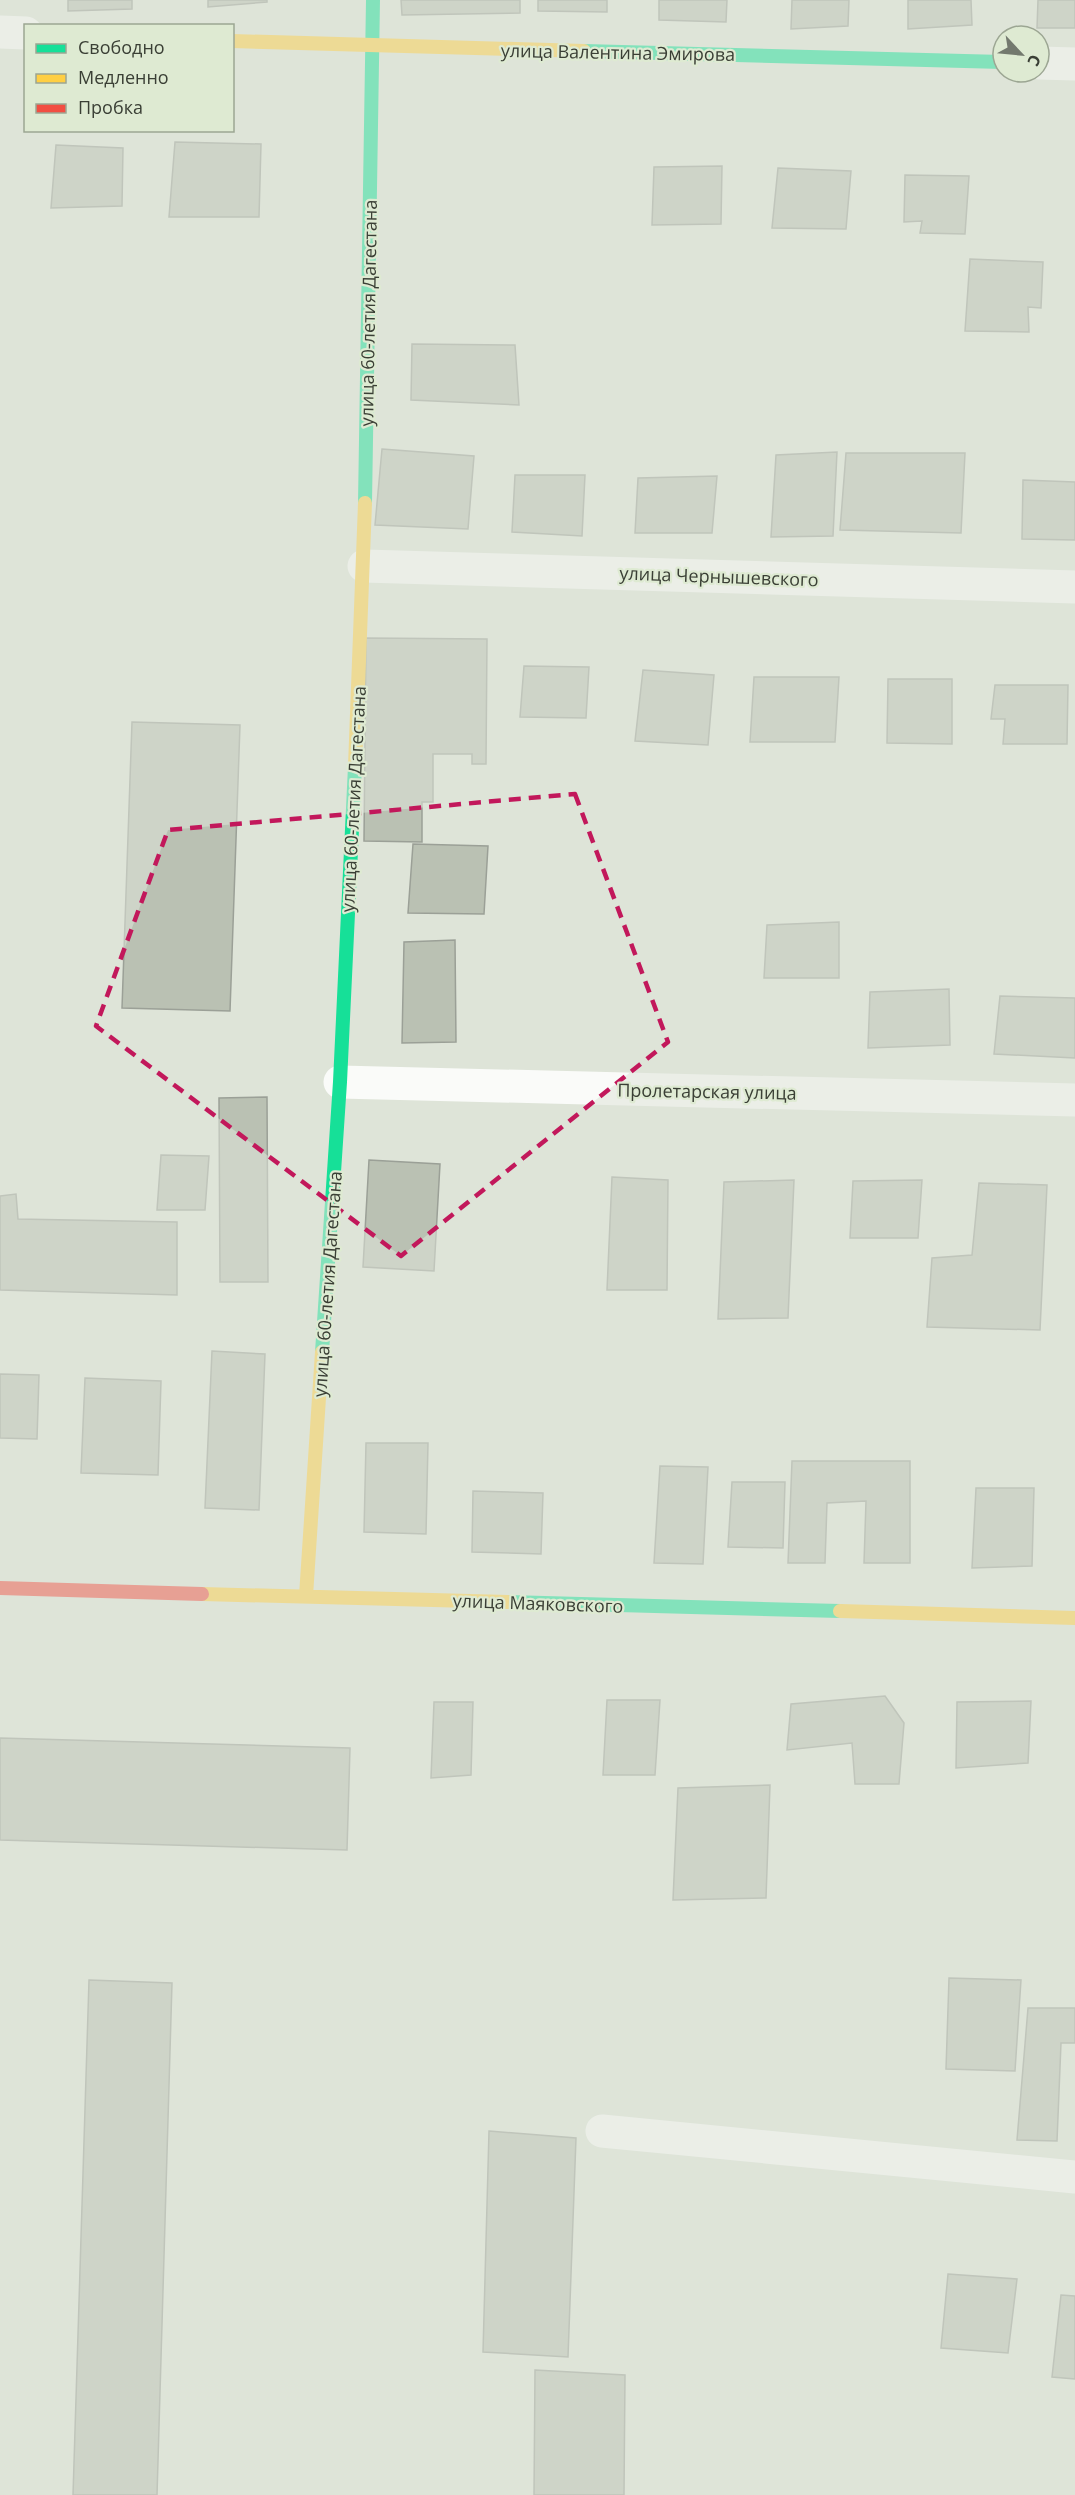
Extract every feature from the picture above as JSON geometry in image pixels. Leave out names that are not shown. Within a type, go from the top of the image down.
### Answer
[{"type":"street","name":"улица 60-летия Дагестана","points":[[306,1596],[340,1082],[364,566],[373,0]]},
{"type":"street","points":[[0,32],[24,33]]},
{"type":"street","name":"улица Валентина Эмирова","points":[[234,40],[372,46],[991,62]]},
{"type":"street","points":[[1051,63],[1075,64]]},
{"type":"street","name":"улица Чернышевского","points":[[364,566],[1075,587]]},
{"type":"street","name":"Пролетарская улица","points":[[340,1082],[1075,1100]]},
{"type":"street","name":"улица Маяковского","points":[[0,1588],[1075,1618]]},
{"type":"street","points":[[602,2131],[1075,2177]]},
{"type":"highlighted area","points":[[575,794],[668,1042],[401,1256],[96,1026],[168,830]]},
{"type":"building","points":[[68,0],[132,0],[132,9],[68,11]]},
{"type":"building","points":[[208,0],[267,0],[267,2],[208,7]]},
{"type":"building","points":[[401,0],[520,0],[520,13],[402,15]]},
{"type":"building","points":[[538,0],[607,0],[607,12],[538,11]]},
{"type":"building","points":[[659,0],[727,0],[726,22],[659,20]]},
{"type":"building","points":[[792,0],[849,0],[848,26],[791,29]]},
{"type":"building","points":[[908,0],[971,0],[972,25],[908,29]]},
{"type":"building","points":[[1038,0],[1075,0],[1075,28],[1051,28],[1051,24],[1037,24]]},
{"type":"building","points":[[175,142],[261,144],[259,217],[169,217]]},
{"type":"building","points":[[56,145],[123,148],[122,206],[51,208]]},
{"type":"building","points":[[722,166],[721,224],[652,225],[654,167]]},
{"type":"building","points":[[778,168],[851,171],[846,229],[772,228]]},
{"type":"building","points":[[905,175],[969,176],[965,234],[920,233],[922,221],[904,222]]},
{"type":"building","points":[[970,259],[1043,262],[1041,308],[1028,307],[1029,332],[965,331]]},
{"type":"building","points":[[412,344],[515,345],[519,405],[411,400]]},
{"type":"building","points":[[382,449],[474,456],[468,529],[375,525]]},
{"type":"building","points":[[837,452],[833,536],[771,537],[776,455]]},
{"type":"building","points":[[846,453],[965,453],[961,533],[840,530]]},
{"type":"building","points":[[515,475],[585,475],[582,536],[512,532]]},
{"type":"building","points":[[717,476],[712,533],[635,533],[638,478]]},
{"type":"building","points":[[1023,480],[1075,482],[1075,540],[1022,539]]},
{"type":"building","points":[[366,638],[487,639],[486,764],[472,764],[472,754],[433,754],[433,802],[422,802],[422,842],[364,841]]},
{"type":"building","points":[[524,666],[589,667],[586,718],[520,717]]},
{"type":"building","points":[[643,670],[714,675],[708,745],[635,741]]},
{"type":"building","points":[[754,677],[839,677],[835,742],[750,742]]},
{"type":"building","points":[[888,679],[952,679],[952,744],[887,743]]},
{"type":"building","points":[[995,685],[1068,685],[1067,744],[1003,744],[1005,719],[991,719]]},
{"type":"building","points":[[132,722],[240,725],[230,1011],[122,1008]]},
{"type":"building","points":[[413,844],[488,846],[484,914],[408,913]]},
{"type":"building","points":[[839,922],[839,978],[764,978],[767,925]]},
{"type":"building","points":[[455,940],[456,1042],[402,1043],[404,942]]},
{"type":"building","points":[[949,989],[950,1045],[868,1048],[870,992]]},
{"type":"building","points":[[1000,996],[1075,998],[1075,1058],[994,1054]]},
{"type":"building","points":[[267,1097],[268,1282],[220,1282],[219,1098]]},
{"type":"building","points":[[161,1155],[209,1156],[205,1210],[157,1210]]},
{"type":"building","points":[[369,1160],[440,1164],[434,1271],[363,1267]]},
{"type":"building","points":[[612,1177],[668,1180],[667,1290],[607,1290]]},
{"type":"building","points":[[794,1180],[788,1318],[718,1319],[724,1182]]},
{"type":"building","points":[[922,1180],[918,1238],[850,1238],[853,1181]]},
{"type":"building","points":[[979,1183],[1047,1185],[1040,1330],[927,1327],[932,1258],[972,1255]]},
{"type":"building","points":[[16,1194],[18,1219],[177,1222],[177,1295],[0,1290],[0,1196]]},
{"type":"building","points":[[212,1351],[265,1354],[259,1510],[205,1508]]},
{"type":"building","points":[[0,1374],[39,1375],[37,1439],[0,1438]]},
{"type":"building","points":[[85,1378],[161,1381],[158,1475],[81,1473]]},
{"type":"building","points":[[366,1443],[428,1443],[426,1534],[364,1532]]},
{"type":"building","points":[[792,1461],[910,1461],[910,1563],[864,1563],[866,1501],[827,1503],[825,1563],[788,1563]]},
{"type":"building","points":[[660,1466],[708,1467],[703,1564],[654,1563]]},
{"type":"building","points":[[732,1482],[785,1482],[783,1548],[728,1547]]},
{"type":"building","points":[[976,1488],[1034,1488],[1032,1566],[972,1568]]},
{"type":"building","points":[[473,1491],[543,1493],[541,1554],[472,1552]]},
{"type":"building","points":[[885,1696],[904,1723],[899,1784],[855,1784],[852,1743],[787,1750],[791,1704]]},
{"type":"building","points":[[607,1700],[660,1700],[655,1775],[603,1775]]},
{"type":"building","points":[[1031,1701],[1028,1763],[956,1768],[957,1702]]},
{"type":"building","points":[[434,1702],[473,1702],[471,1775],[431,1778]]},
{"type":"building","points":[[0,1738],[350,1748],[347,1850],[0,1840]]},
{"type":"building","points":[[770,1785],[766,1898],[673,1900],[678,1788]]},
{"type":"building","points":[[949,1978],[1021,1980],[1015,2071],[946,2069]]},
{"type":"building","points":[[89,1980],[172,1983],[157,2495],[73,2495]]},
{"type":"building","points":[[1028,2008],[1075,2008],[1075,2043],[1061,2043],[1057,2141],[1017,2140]]},
{"type":"building","points":[[489,2131],[576,2138],[568,2357],[483,2352]]},
{"type":"building","points":[[948,2274],[1017,2279],[1008,2353],[941,2348]]},
{"type":"building","points":[[1061,2295],[1075,2296],[1075,2379],[1052,2377]]},
{"type":"building","points":[[535,2370],[625,2375],[624,2495],[534,2495]]},
{"type":"traffic: fast","points":[[365,503],[373,0]]},
{"type":"traffic: fast","points":[[584,51],[991,62]]},
{"type":"traffic: fast","points":[[322,1352],[340,1082],[355,766]]},
{"type":"traffic: fast","points":[[508,1602],[840,1611]]},
{"type":"traffic: slow","points":[[234,41],[584,51]]},
{"type":"traffic: slow","points":[[355,766],[365,503]]},
{"type":"traffic: slow","points":[[306,1596],[322,1352]]},
{"type":"traffic: slow","points":[[202,1594],[508,1602]]},
{"type":"traffic: slow","points":[[840,1611],[1075,1618]]},
{"type":"traffic: jam","points":[[0,1588],[202,1594]]}]
